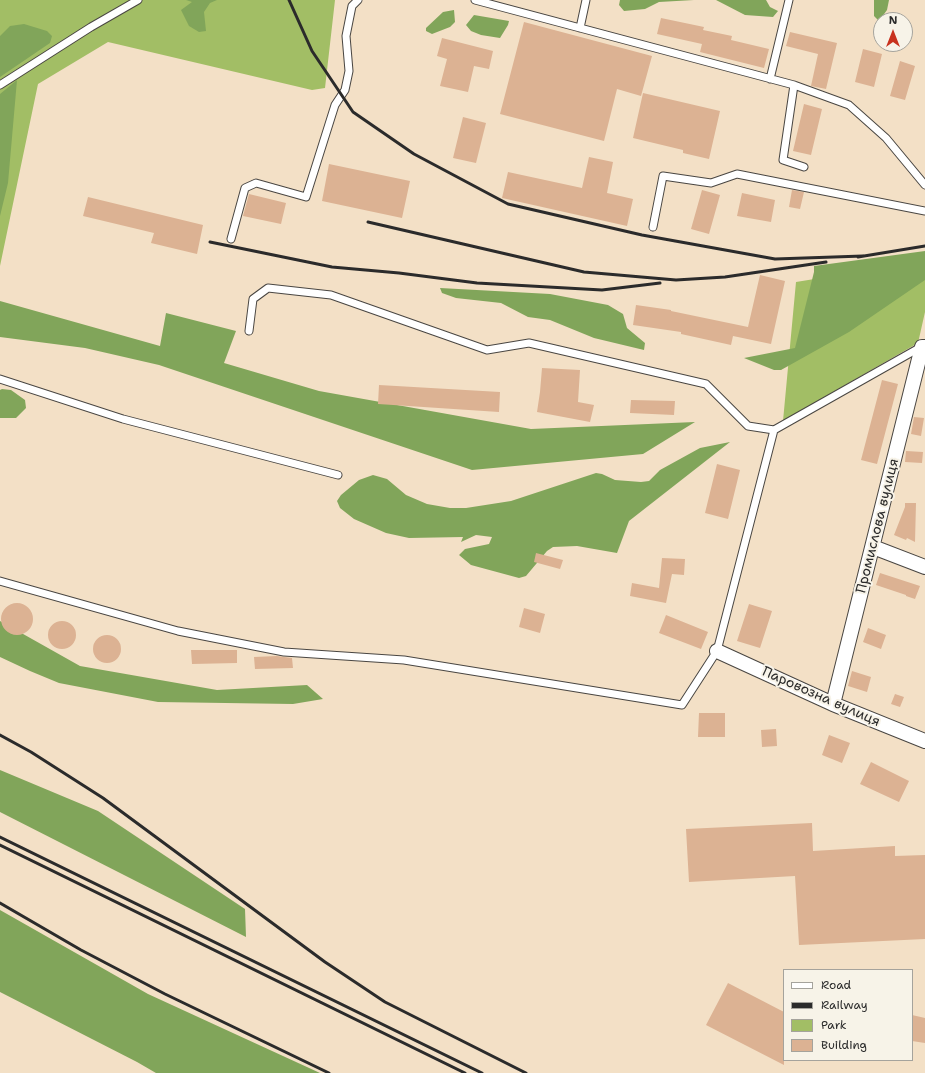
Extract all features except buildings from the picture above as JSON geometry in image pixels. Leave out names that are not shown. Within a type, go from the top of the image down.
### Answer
[{"type":"street","name":"Промислова вулиця","points":[[833,704],[923,347]]},
{"type":"street","points":[[873,547],[925,567]]},
{"type":"street","name":"Паровозна вулиця","points":[[717,651],[833,704],[925,742]]},
{"type":"lane","points":[[0,85],[91,27],[138,0]]},
{"type":"lane","points":[[231,239],[245,188],[256,182],[306,197],[335,105],[344,90],[349,71],[346,36],[352,6],[358,0]]},
{"type":"lane","points":[[475,0],[794,85],[849,105],[886,138],[925,185]]},
{"type":"lane","points":[[580,28],[586,0]]},
{"type":"lane","points":[[770,79],[789,0]]},
{"type":"lane","points":[[794,85],[783,160],[804,167]]},
{"type":"lane","points":[[653,226],[663,176],[710,183],[737,174],[925,211]]},
{"type":"lane","points":[[249,331],[253,299],[268,288],[331,295],[487,350],[529,343],[706,384],[748,426],[774,430],[923,347]]},
{"type":"lane","points":[[0,379],[123,419],[338,475]]},
{"type":"lane","points":[[0,581],[178,631],[284,652],[404,660],[682,705],[717,651],[774,430]]},
{"type":"green space","points":[[0,0],[335,0],[325,88],[312,90],[108,42],[38,84],[0,266]]},
{"type":"green space","points":[[186,0],[217,0],[210,3],[204,12],[206,31],[199,32],[189,26],[181,10],[192,2]]},
{"type":"green space","points":[[620,0],[694,0],[659,2],[645,9],[624,11],[619,5]]},
{"type":"green space","points":[[716,0],[766,0],[770,7],[778,11],[773,17],[745,15]]},
{"type":"green space","points":[[874,0],[889,0],[886,12],[874,12]]},
{"type":"green space","points":[[454,10],[455,22],[450,27],[432,34],[426,31],[426,28],[443,12]]},
{"type":"green space","points":[[474,15],[509,21],[500,38],[481,35],[471,31],[466,25]]},
{"type":"green space","points":[[24,24],[47,31],[52,36],[50,43],[0,77],[0,36],[10,26]]},
{"type":"green space","points":[[17,80],[8,183],[0,216],[0,94]]},
{"type":"green space","points":[[925,251],[925,280],[849,332],[781,370],[774,370],[744,358],[795,348],[814,272],[814,266]]},
{"type":"green space","points":[[925,261],[925,312],[918,343],[783,421],[796,282]]},
{"type":"green space","points":[[440,288],[550,294],[608,305],[623,314],[627,328],[645,343],[644,350],[594,338],[550,320],[528,317],[501,303],[456,298],[442,293]]},
{"type":"green space","points":[[0,301],[160,346],[166,313],[236,331],[224,363],[319,391],[531,429],[695,422],[643,454],[472,470],[159,365],[85,348],[0,337]]},
{"type":"green space","points":[[0,390],[11,390],[25,400],[26,408],[16,418],[0,418]]},
{"type":"green space","points":[[730,442],[629,521],[617,553],[577,546],[553,547],[547,551],[526,576],[519,578],[471,565],[459,555],[465,549],[489,544],[492,537],[476,535],[461,542],[463,537],[409,538],[386,533],[354,519],[340,508],[337,501],[341,495],[359,480],[373,475],[387,479],[406,495],[427,504],[450,508],[466,508],[511,501],[596,473],[615,480],[641,482],[649,481],[660,470],[700,448]]},
{"type":"green space","points":[[0,621],[80,666],[217,690],[307,685],[323,699],[293,704],[158,702],[59,683],[0,657]]},
{"type":"green space","points":[[0,770],[98,811],[245,909],[246,937],[0,812]]},
{"type":"green space","points":[[0,910],[148,994],[320,1073],[156,1073],[0,992]]},
{"type":"railway","points":[[289,0],[312,51],[353,112],[414,154],[508,204],[642,235],[775,259],[863,256]]},
{"type":"railway","points":[[368,222],[584,272],[676,280],[725,277],[826,262]]},
{"type":"railway","points":[[210,242],[332,267],[399,273],[477,283],[602,290],[660,283]]},
{"type":"railway","points":[[858,257],[925,246]]},
{"type":"railway","points":[[0,735],[31,752],[103,798],[325,962],[385,1002],[526,1073]]},
{"type":"railway","points":[[0,837],[482,1073]]},
{"type":"railway","points":[[0,845],[465,1073]]},
{"type":"railway","points":[[0,903],[81,950],[165,994],[329,1073]]}]
